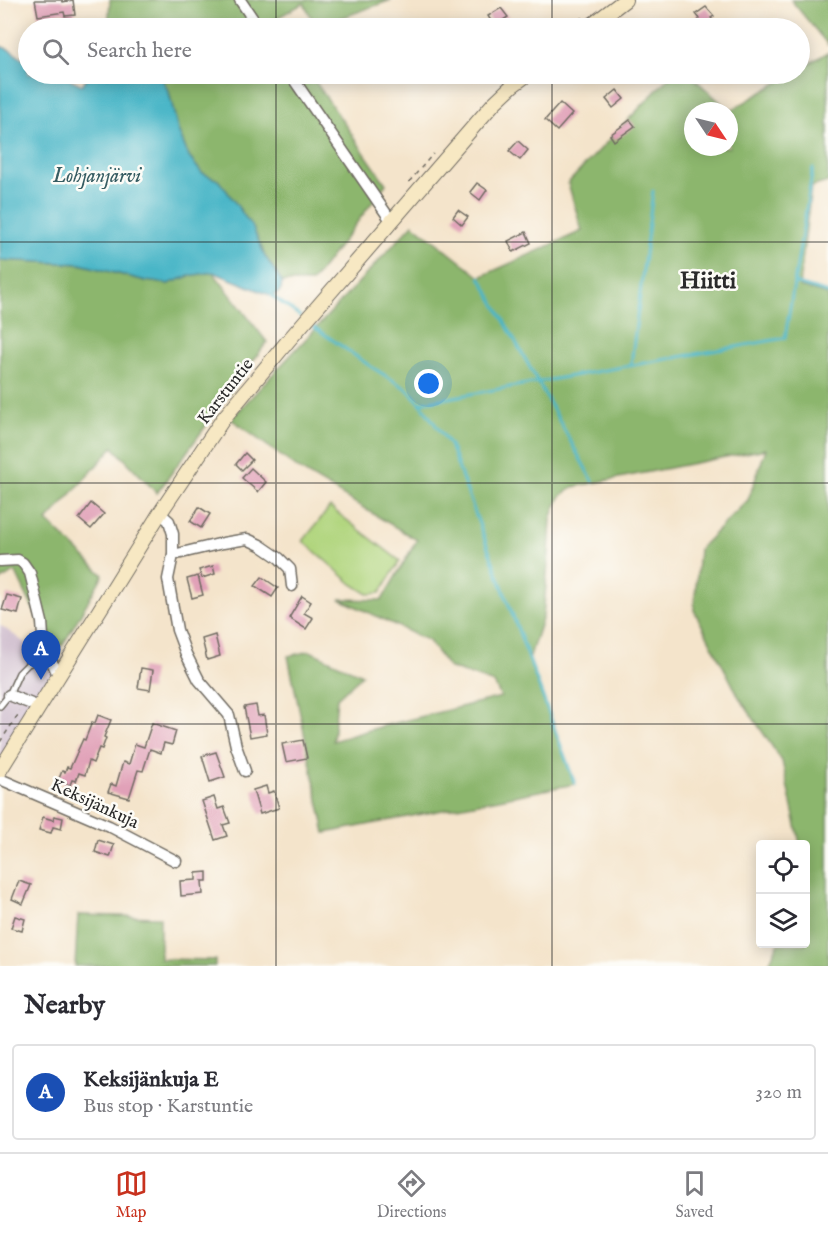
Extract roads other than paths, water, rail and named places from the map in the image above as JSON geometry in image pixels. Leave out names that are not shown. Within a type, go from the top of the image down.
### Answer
[{"type":"street","points":[[240,0],[253,18]]},
{"type":"street","points":[[601,18],[625,0]]},
{"type":"street","points":[[297,84],[392,222]]},
{"type":"street","name":"Karstuntie","points":[[0,770],[160,513],[223,419],[494,103],[514,84]]},
{"type":"street","points":[[160,513],[169,521],[173,534],[173,555],[168,579],[177,630],[199,680],[228,715],[245,771]]},
{"type":"street","points":[[173,555],[247,539],[279,558],[290,569],[292,586]]},
{"type":"street","points":[[0,561],[18,560],[30,573],[42,622],[44,651],[59,676]]},
{"type":"street","points":[[4,695],[39,707]]},
{"type":"street","name":"Keksijänkuja","points":[[0,778],[108,826],[176,861]]},
{"type":"lane","points":[[0,706],[4,695],[28,664],[39,659],[52,662]]},
{"type":"water","name":"Lohjanjärvi","points":[[0,46],[18,56],[18,84],[165,84],[169,92],[178,130],[189,157],[202,173],[218,180],[227,191],[253,228],[265,256],[282,282],[281,290],[272,296],[213,272],[189,276],[168,284],[146,281],[80,264],[0,260]]},
{"type":"waterway","points":[[420,403],[785,338],[813,168]]},
{"type":"waterway","points":[[631,365],[653,191]]},
{"type":"waterway","points":[[480,277],[593,482]]},
{"type":"waterway","points":[[794,283],[828,293]]},
{"type":"waterway","points":[[272,296],[300,316]]},
{"type":"waterway","points":[[314,327],[407,389],[450,445],[575,784]]},
{"type":"place","name":"Keksijänkuja E","points":[[41,680]]},
{"type":"district","name":"Hiitti","points":[[708,280]]}]
